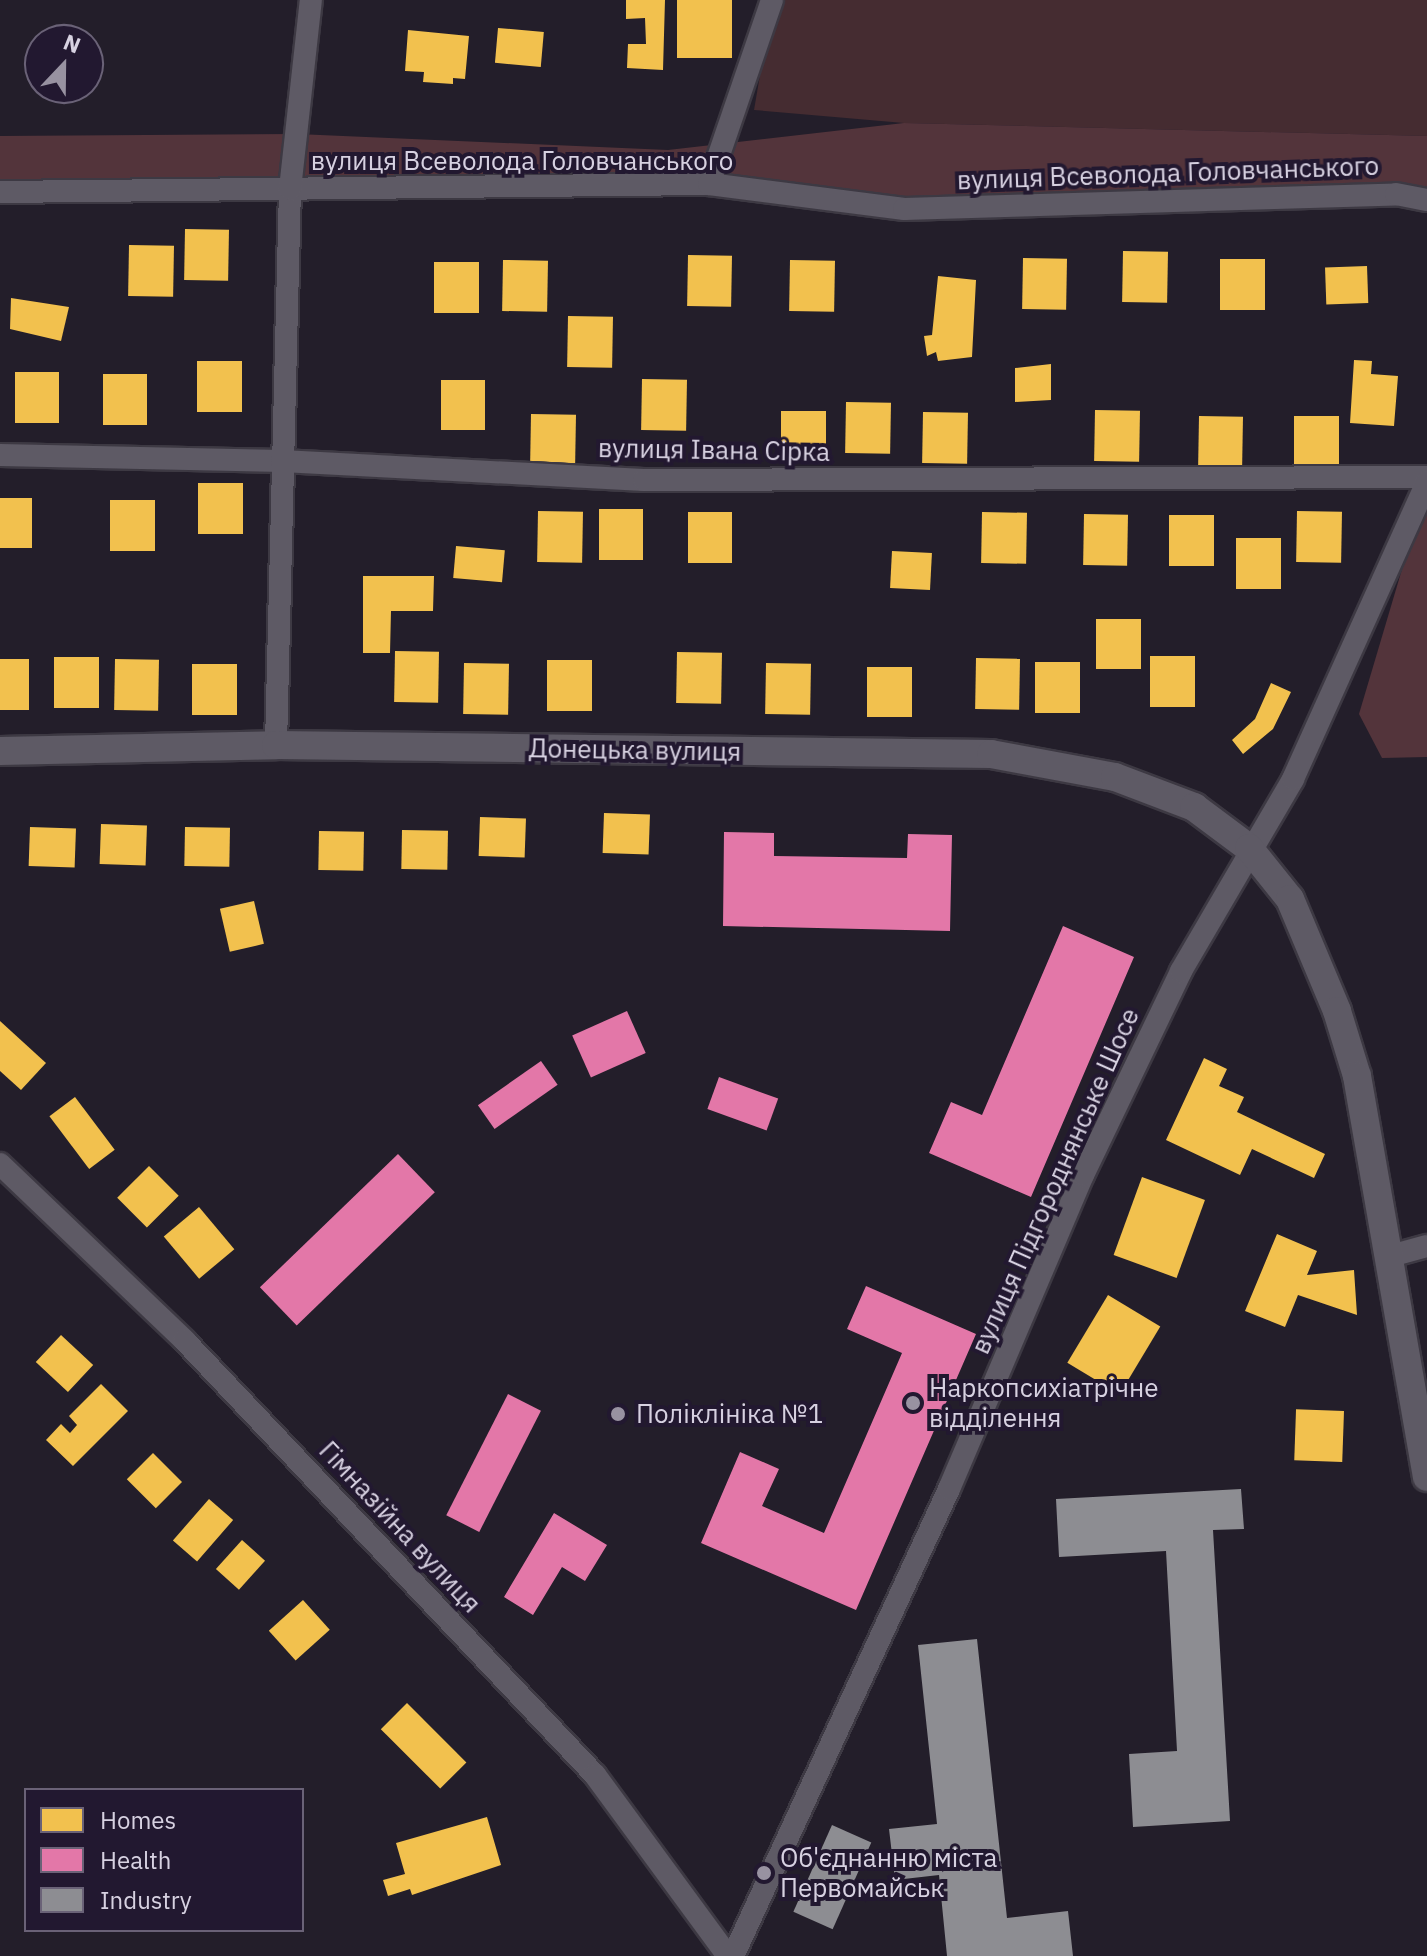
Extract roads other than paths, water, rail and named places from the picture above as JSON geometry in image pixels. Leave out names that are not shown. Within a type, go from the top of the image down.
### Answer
[{"type":"street","points":[[276,745],[290,189],[311,0]]},
{"type":"street","points":[[709,184],[772,0]]},
{"type":"street","name":"вулиця Всеволода Головчанського","points":[[0,192],[709,184],[904,209],[1396,194],[1427,200]]},
{"type":"street","name":"вулиця Івана Сірка","points":[[0,455],[282,461],[644,480],[1427,480]]},
{"type":"street","name":"вулиця Підгороднянське Шосе","points":[[730,1956],[949,1489],[1083,1175],[1181,971],[1249,848],[1293,779],[1427,480]]},
{"type":"street","name":"Донецька вулиця","points":[[0,751],[276,745],[991,754],[1115,777],[1194,807],[1249,848],[1290,899],[1337,1011],[1357,1076],[1427,1477]]},
{"type":"street","name":"Гімназійна вулиця","points":[[0,1164],[184,1340],[595,1775],[730,1956]]},
{"type":"street","points":[[1387,1257],[1427,1246]]},
{"type":"place","name":"Наркопсихіатрічне відділення","points":[[913,1403]]},
{"type":"place","name":"Поліклініка №1","points":[[618,1414]]},
{"type":"place","name":"Об'єднанню міста Первомайськ","points":[[764,1873]]}]
